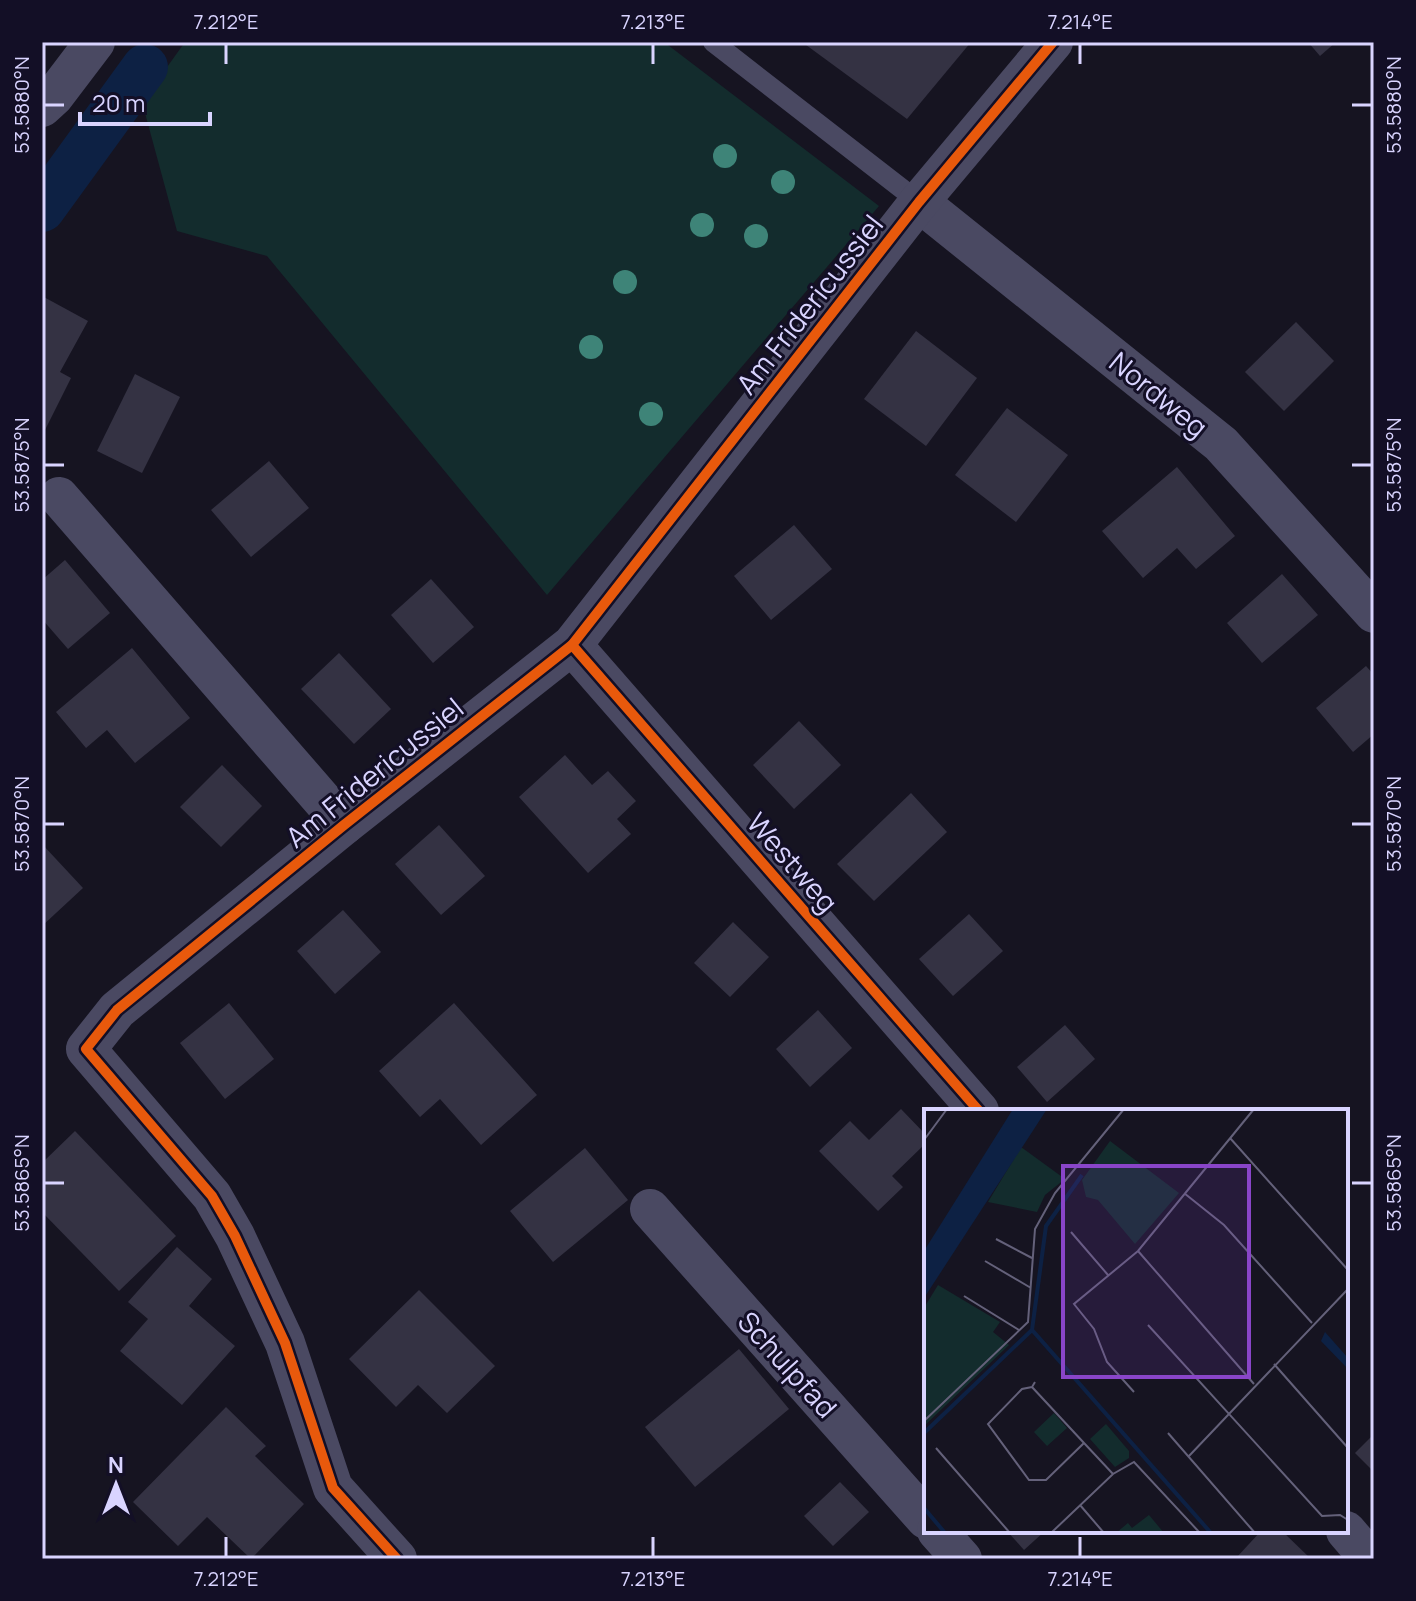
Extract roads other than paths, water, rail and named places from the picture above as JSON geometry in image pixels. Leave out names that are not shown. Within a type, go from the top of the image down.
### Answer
[{"type":"street","points":[[42,107],[95,42]]},
{"type":"street","name":"Am Fridericussiel","points":[[397,1559],[333,1488],[285,1343],[235,1236],[212,1196],[86,1049],[117,1010],[572,645],[919,202],[1053,42]]},
{"type":"street","name":"Nordweg","points":[[919,202],[1221,444],[1374,613]]},
{"type":"street","name":"Am Fridericussiel","points":[[50,492],[344,825]]},
{"type":"street","name":"Westweg","points":[[572,645],[977,1109]]},
{"type":"street","name":"Schulpfad","points":[[650,1209],[924,1517]]},
{"type":"street","points":[[939,1533],[962,1559]]},
{"type":"street","points":[[1348,1533],[1370,1559]]},
{"type":"lane","points":[[713,42],[919,202]]},
{"type":"waterway","points":[[42,209],[145,67]]}]
